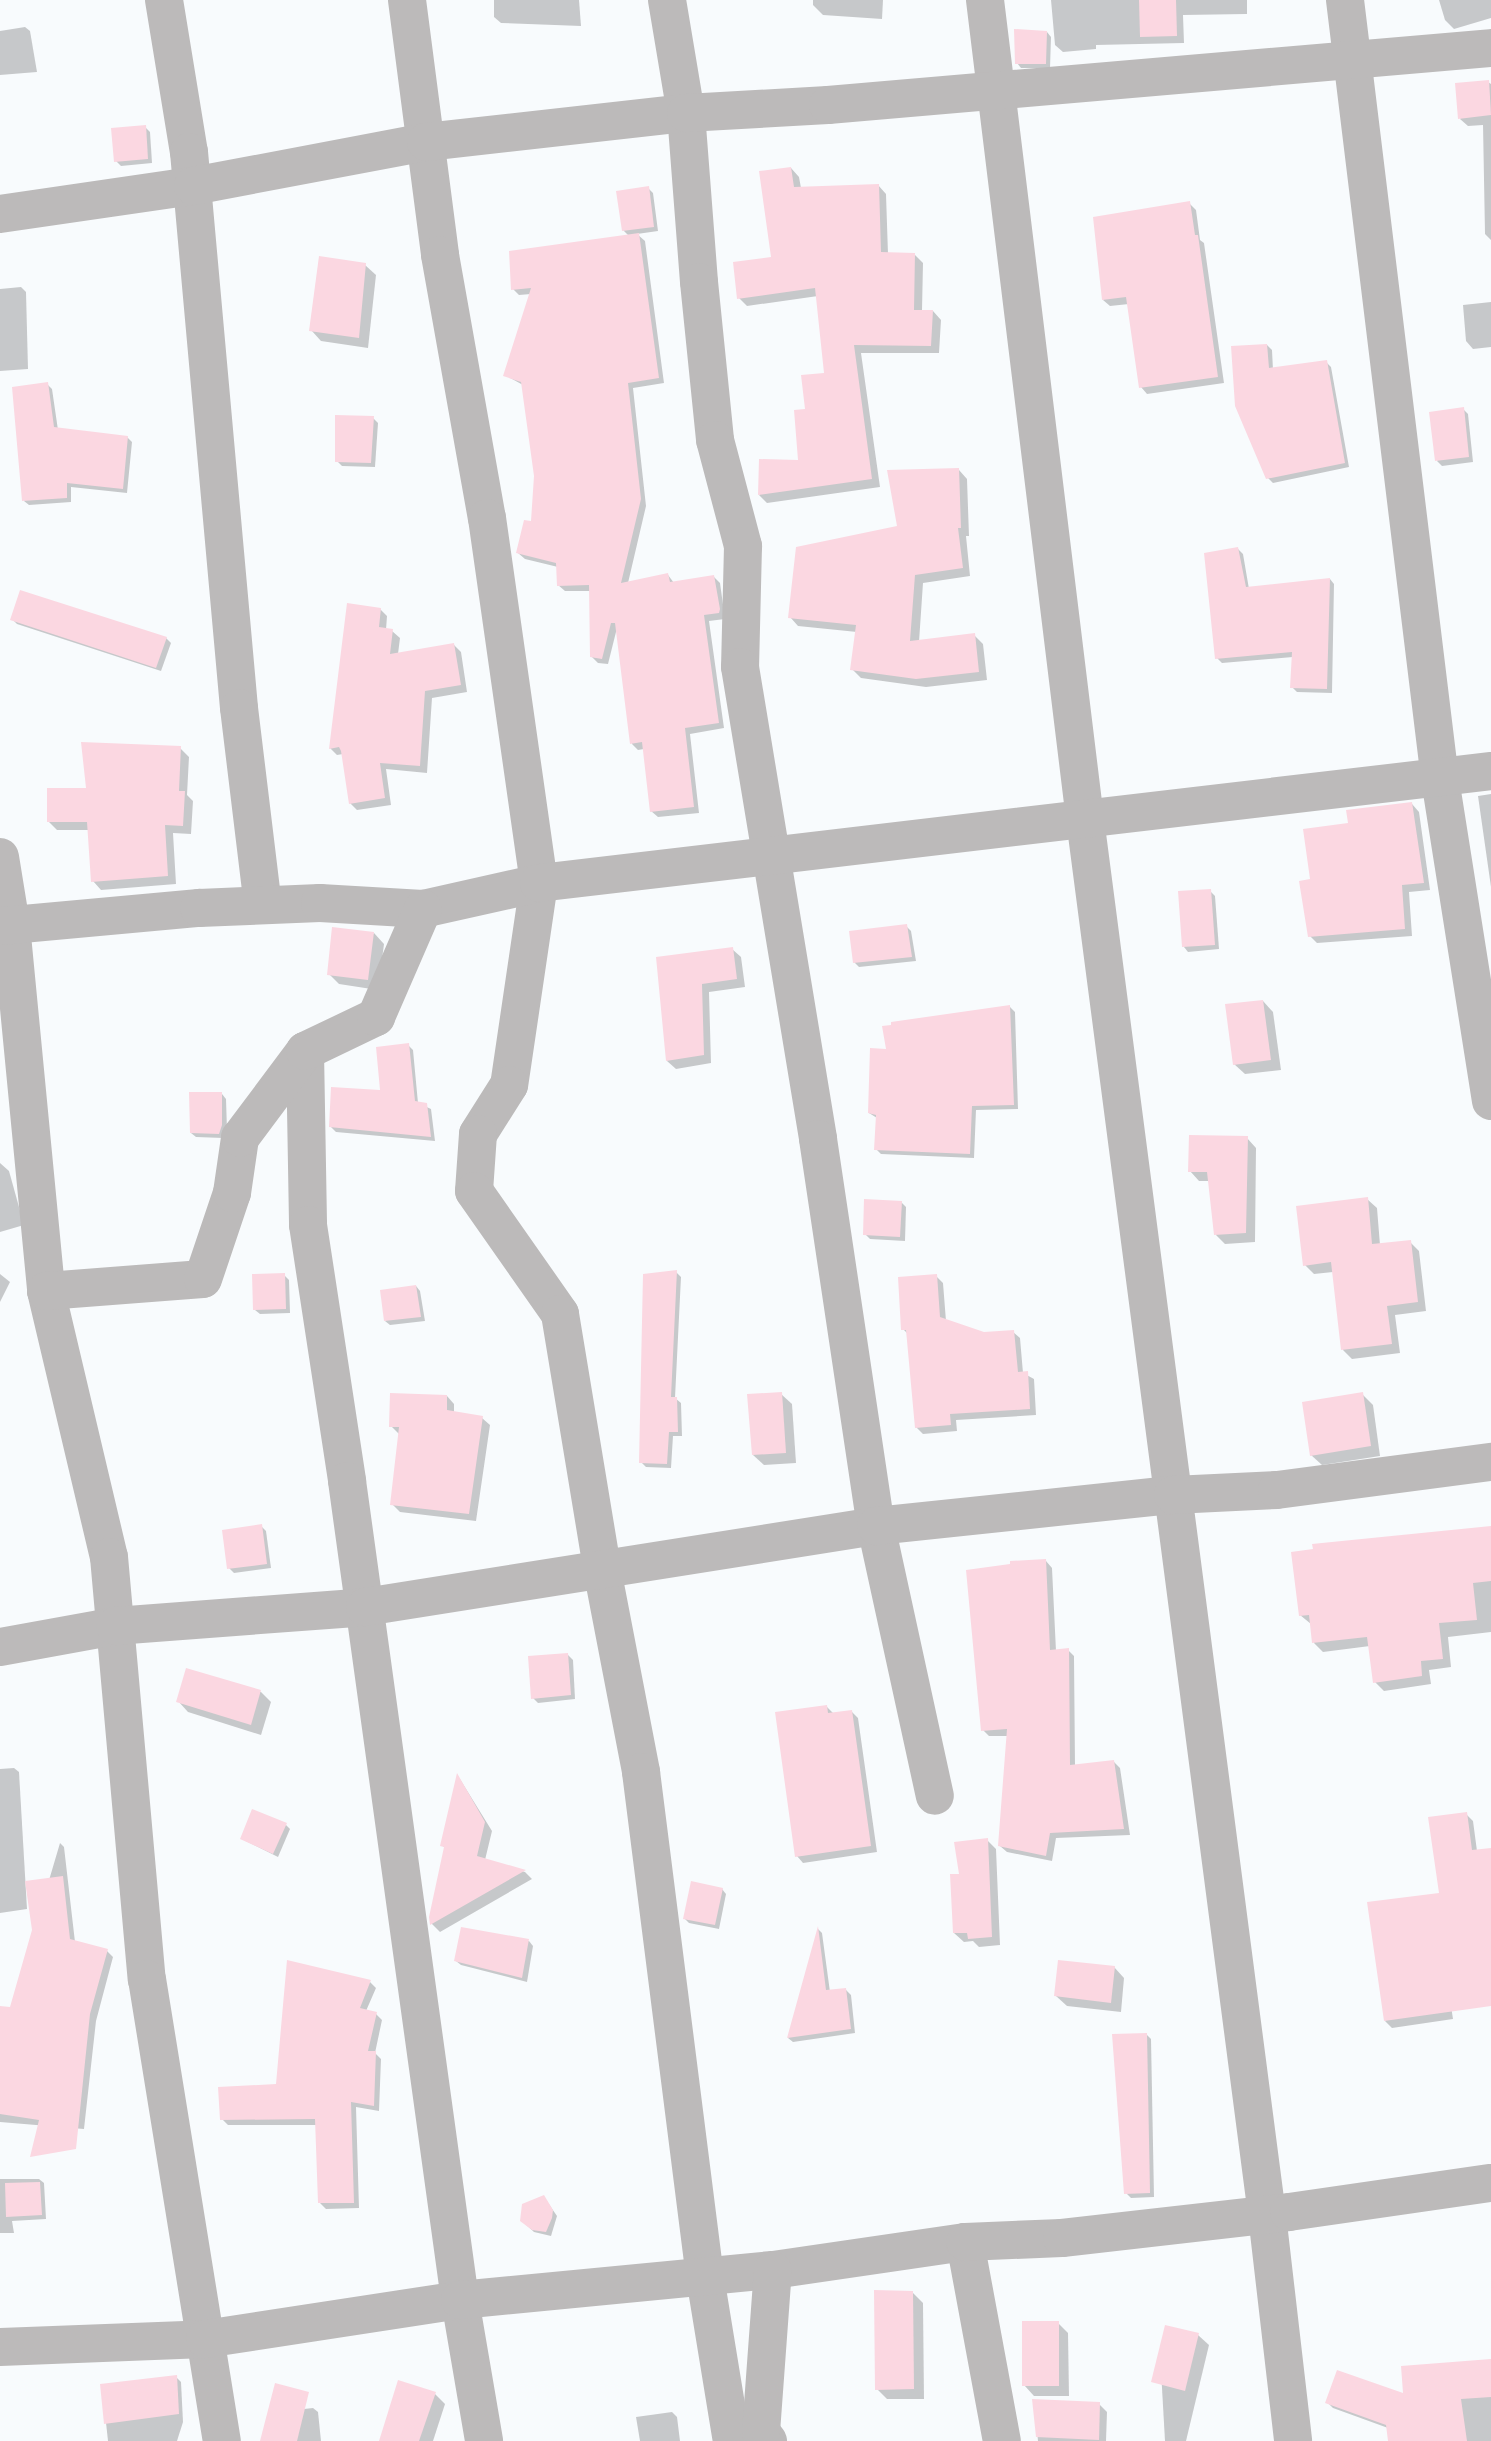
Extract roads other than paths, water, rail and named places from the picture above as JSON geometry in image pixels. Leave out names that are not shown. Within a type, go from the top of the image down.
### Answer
[{"type":"street","points":[[164,0],[192,186],[239,708],[263,905]]},
{"type":"street","points":[[407,0],[440,255],[487,518],[539,883],[509,1085],[478,1134],[474,1191],[560,1314],[601,1570],[641,1772],[705,2277],[732,2441]]},
{"type":"street","points":[[667,0],[686,113],[715,440],[744,546],[740,667],[772,853],[876,1526],[935,1796]]},
{"type":"street","points":[[985,0],[1086,819],[1267,2214],[1293,2441]]},
{"type":"street","points":[[1345,0],[1440,779],[1491,1101]]},
{"type":"street","points":[[0,214],[192,186],[426,142],[686,113],[995,91],[1491,48]]},
{"type":"street","points":[[5,926],[198,908],[263,905],[320,904],[422,909],[539,883],[772,853],[1440,779],[1491,771]]},
{"type":"street","points":[[0,858],[5,926],[47,1292],[109,1557],[147,1979],[222,2441]]},
{"type":"street","points":[[47,1292],[203,1279],[232,1193],[240,1138],[305,1051],[376,1017],[422,909]]},
{"type":"street","points":[[305,1051],[308,1225],[365,1607],[460,2300],[484,2441]]},
{"type":"street","points":[[0,1647],[115,1626],[365,1607],[876,1526],[1173,1495],[1277,1490],[1491,1462]]},
{"type":"street","points":[[0,2347],[205,2339],[460,2300],[773,2270],[965,2242],[1062,2238],[1267,2214],[1491,2183]]},
{"type":"street","points":[[965,2242],[1002,2441]]},
{"type":"street","points":[[768,2441],[761,2432],[773,2270]]}]
